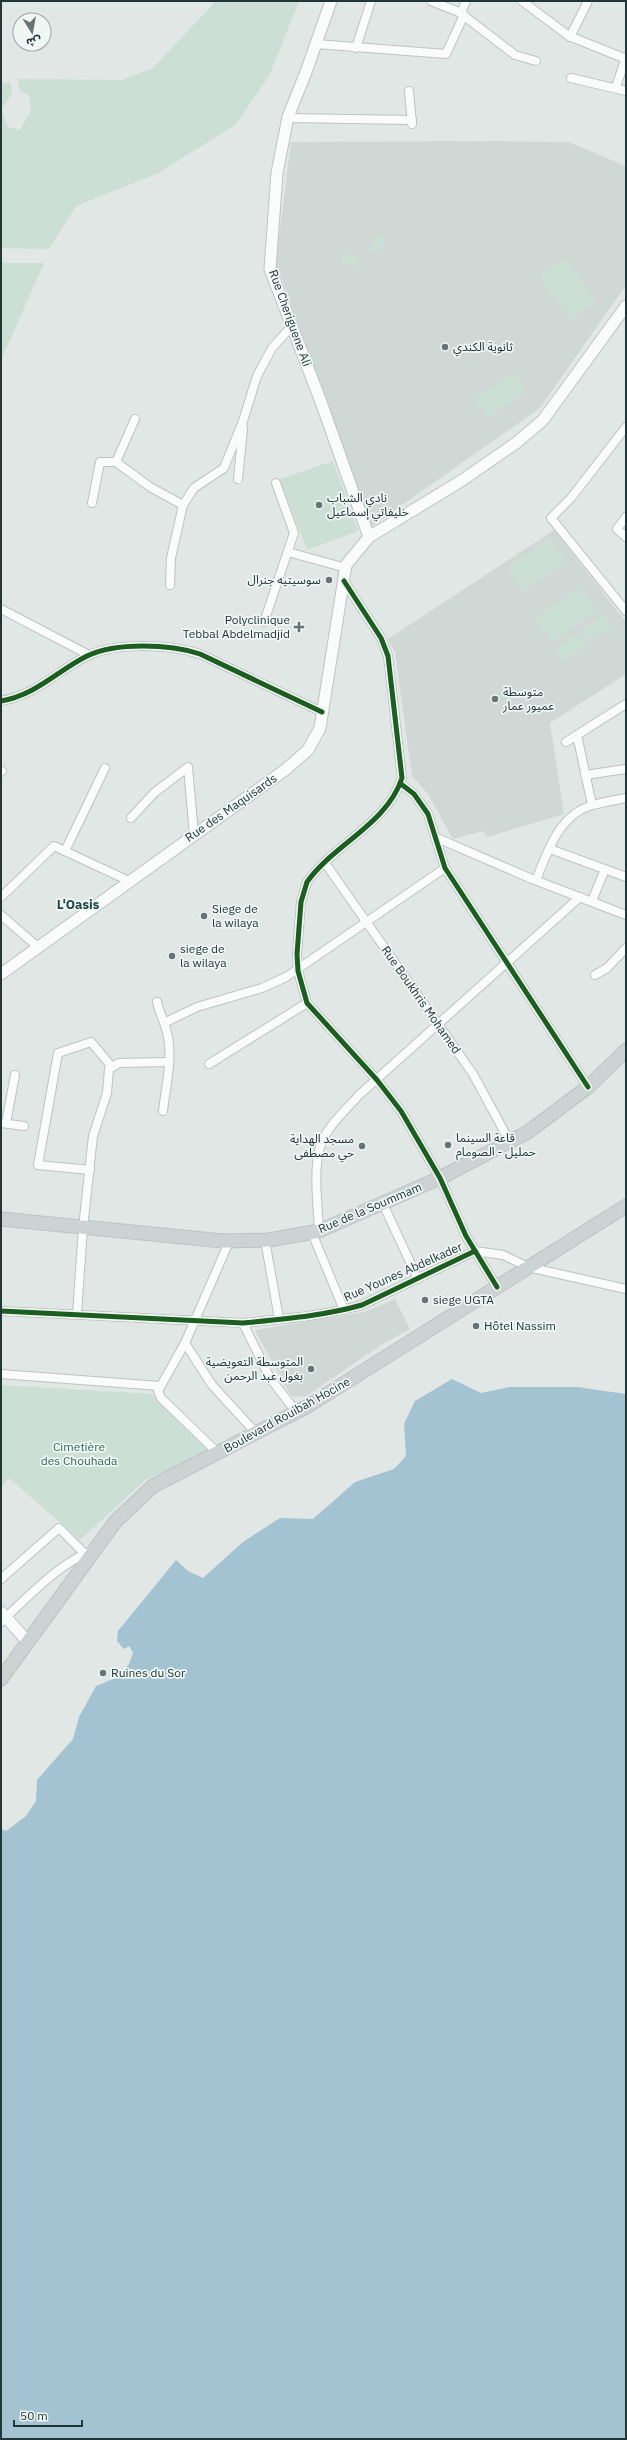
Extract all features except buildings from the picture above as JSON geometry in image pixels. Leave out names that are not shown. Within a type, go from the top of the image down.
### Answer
[{"type":"main road","name":"Rue Cheriguene Ali","points":[[331,1],[288,118],[277,173],[270,268],[369,537]]},
{"type":"main road","points":[[346,568],[369,537],[461,481],[516,443],[543,420],[626,306]]},
{"type":"main road","name":"Rue des Maquisards","points":[[1,974],[302,756],[317,736],[346,568]]},
{"type":"main road","name":"Rue de la Soummam","points":[[1,1219],[229,1242],[265,1240],[315,1232],[383,1204],[440,1178],[510,1142],[558,1112],[588,1087],[626,1050]]},
{"type":"main road","name":"Boulevard Rouibah Hocine","points":[[1,1679],[89,1552],[115,1522],[153,1486],[219,1454],[297,1413],[626,1206]]},
{"type":"main road","points":[[3,1617],[28,1642]]},
{"type":"street","points":[[356,48],[371,1]]},
{"type":"street","points":[[431,1],[462,14],[516,55],[536,61]]},
{"type":"street","points":[[316,44],[446,54],[466,1]]},
{"type":"street","points":[[522,1],[570,37],[626,58],[616,88]]},
{"type":"street","points":[[570,37],[588,1]]},
{"type":"street","points":[[571,78],[608,88],[616,88],[626,91]]},
{"type":"street","points":[[288,118],[412,122],[410,91]]},
{"type":"street","points":[[170,585],[171,558],[183,505],[194,488],[224,468],[243,421],[257,376],[272,348],[292,326]]},
{"type":"street","points":[[116,462],[135,419]]},
{"type":"street","points":[[238,479],[243,421]]},
{"type":"street","points":[[626,427],[571,498],[551,518],[626,611]]},
{"type":"street","points":[[92,503],[100,462],[116,462],[150,487],[183,505]]},
{"type":"street","points":[[264,622],[294,533],[276,484]]},
{"type":"street","points":[[626,517],[617,529],[626,537]]},
{"type":"street","points":[[288,552],[346,568]]},
{"type":"street","points":[[344,581],[380,638],[388,656],[403,772],[401,784],[391,801],[310,877],[303,891],[298,935],[298,971],[307,1004],[377,1080],[401,1111],[440,1178],[475,1251],[497,1287]]},
{"type":"street","points":[[1,609],[89,655]]},
{"type":"street","points":[[1,701],[32,692],[89,655],[128,648],[183,649],[212,659],[322,712]]},
{"type":"street","points":[[566,742],[626,704]]},
{"type":"street","points":[[577,735],[592,805]]},
{"type":"street","points":[[131,818],[154,793],[188,767],[194,835]]},
{"type":"street","points":[[64,851],[105,768]]},
{"type":"street","points":[[585,775],[626,769]]},
{"type":"street","points":[[401,784],[414,794],[428,814],[437,838],[445,868],[588,1087]]},
{"type":"street","points":[[536,880],[556,834],[569,818],[592,805],[626,798]]},
{"type":"street","points":[[437,838],[536,880],[626,915]]},
{"type":"street","points":[[1,897],[54,846],[129,881]]},
{"type":"street","points":[[550,848],[626,877]]},
{"type":"street","name":"Rue Boukhris Mohamed","points":[[325,863],[472,1074],[510,1142]]},
{"type":"street","points":[[164,1023],[198,1007],[270,985],[298,971],[445,868]]},
{"type":"street","points":[[592,902],[605,869]]},
{"type":"street","points":[[344,1310],[315,1232],[320,1148],[338,1119],[359,1095],[580,897]]},
{"type":"street","points":[[1,915],[38,946]]},
{"type":"street","points":[[595,975],[607,968],[626,948]]},
{"type":"street","points":[[157,1002],[166,1028],[168,1062],[163,1110]]},
{"type":"street","points":[[209,1064],[307,1004]]},
{"type":"street","points":[[90,1170],[38,1164],[58,1053],[91,1042],[112,1067]]},
{"type":"street","points":[[77,1314],[83,1228],[93,1136],[107,1092],[110,1069],[119,1063],[168,1062]]},
{"type":"street","points":[[15,1075],[4,1123],[24,1126]]},
{"type":"street","points":[[383,1204],[418,1279]]},
{"type":"street","points":[[265,1240],[279,1319]]},
{"type":"street","points":[[219,1454],[161,1398],[158,1392],[196,1320],[229,1242]]},
{"type":"street","points":[[475,1251],[502,1255],[528,1267],[626,1289]]},
{"type":"street","name":"Rue Younes Abdelkader","points":[[1,1311],[243,1323],[279,1319],[344,1310],[362,1305],[475,1251]]},
{"type":"street","points":[[243,1323],[270,1378],[297,1413]]},
{"type":"street","points":[[185,1342],[212,1385],[257,1434]]},
{"type":"street","points":[[1,1374],[160,1386]]},
{"type":"street","points":[[1,1579],[59,1528],[89,1552],[63,1566],[3,1617]]},
{"type":"shaded area","name":"ثانوية الكندي","points":[[291,142],[568,142],[626,166],[626,285],[540,408],[372,526],[276,263]]},
{"type":"shaded area","name":"متوسطة عميور عمار","points":[[554,530],[626,622],[626,674],[550,723],[564,814],[487,837],[483,831],[453,839],[428,794],[412,776],[395,652],[388,639]]},
{"type":"shaded area","name":"المتوسطة التعويضية بغول عبد الرحمن","points":[[395,1299],[410,1329],[384,1343],[305,1397],[291,1396],[255,1330],[365,1312]]},
{"type":"green space","points":[[216,1],[299,1],[269,76],[236,124],[159,173],[76,206],[49,249],[1,248],[1,110],[8,127],[20,130],[31,111],[29,95],[20,91],[17,79],[122,80],[153,68]]},
{"type":"green space","points":[[10,82],[12,94],[1,110],[1,84]]},
{"type":"green space","points":[[377,234],[385,239],[378,254],[369,250]]},
{"type":"green space","points":[[343,253],[360,257],[358,266],[341,262]]},
{"type":"green space","points":[[564,258],[596,302],[571,320],[539,276]]},
{"type":"green space","points":[[1,263],[44,263],[1,360]]},
{"type":"green space","points":[[514,373],[526,392],[487,417],[475,399]]},
{"type":"green space","name":"نادي الشباب خليفاتي إسماعيل","points":[[333,461],[358,531],[307,550],[280,479]]},
{"type":"green space","points":[[549,539],[566,562],[523,592],[507,568]]},
{"type":"green space","points":[[579,587],[596,610],[553,642],[536,619]]},
{"type":"green space","points":[[604,614],[612,626],[590,642],[581,631]]},
{"type":"green space","points":[[577,633],[586,645],[563,661],[555,650]]},
{"type":"green space","name":"Cimetière des Chouhada","points":[[1,1385],[151,1394],[210,1452],[145,1480],[80,1540],[9,1478],[1,1488]]},
{"type":"water","points":[[452,1379],[481,1393],[510,1387],[577,1387],[626,1394],[626,2439],[1,2439],[1,1829],[6,1831],[26,1816],[36,1801],[37,1780],[73,1739],[79,1717],[96,1686],[118,1677],[129,1664],[133,1653],[129,1646],[124,1649],[117,1641],[118,1631],[176,1560],[188,1571],[203,1578],[243,1542],[280,1518],[313,1519],[355,1482],[394,1469],[406,1456],[404,1424],[415,1401]]},
{"type":"cycle path","points":[[344,581],[381,638],[388,656],[402,778],[395,794],[385,808],[359,833],[331,856],[307,882],[301,902],[297,954],[298,971],[307,1003],[377,1080],[401,1111],[440,1178],[466,1236],[497,1287]]},
{"type":"cycle path","points":[[1,701],[25,694],[76,662],[99,651],[113,648],[143,646],[174,648],[200,654],[322,712]]},
{"type":"cycle path","points":[[401,784],[414,794],[428,814],[445,868],[588,1087]]},
{"type":"cycle path","points":[[1,1311],[243,1323],[303,1317],[362,1305],[475,1251]]},
{"type":"place","name":"ثانوية الكندي","points":[[445,347]]},
{"type":"place","name":"نادي الشباب خليفاتي إسماعيل","points":[[319,505]]},
{"type":"place","name":"سوسيتيه جنرال","points":[[329,580]]},
{"type":"place","name":"Polyclinique Tebbal Abdelmadjid","points":[[299,627]]},
{"type":"place","name":"متوسطة عميور عمار","points":[[495,699]]},
{"type":"place","name":"Siege de la wilaya","points":[[204,916]]},
{"type":"place","name":"siege de la wilaya","points":[[172,956]]},
{"type":"place","name":"قاعة السينما حمليل - الصومام","points":[[448,1145]]},
{"type":"place","name":"مسجد الهداية حي مصطفى","points":[[362,1146]]},
{"type":"place","name":"siege UGTA","points":[[425,1300]]},
{"type":"place","name":"Hôtel Nassim","points":[[476,1326]]},
{"type":"place","name":"المتوسطة التعويضية بغول عبد الرحمن","points":[[311,1369]]},
{"type":"place","name":"Ruines du Sor","points":[[103,1673]]},
{"type":"district","name":"L'Oasis","points":[[78,904]]}]
